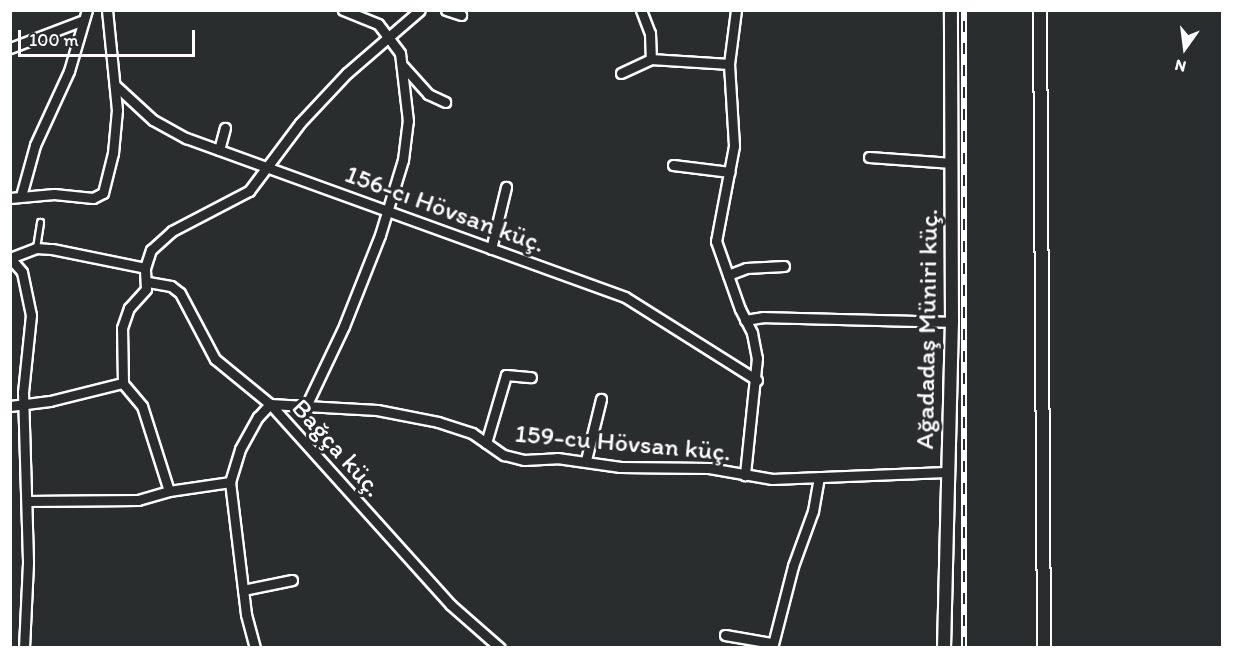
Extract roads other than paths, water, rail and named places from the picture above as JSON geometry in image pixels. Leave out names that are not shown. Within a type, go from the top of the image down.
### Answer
[{"type":"street","points":[[21,196],[35,145],[69,71],[81,21],[87,10]]},
{"type":"street","points":[[10,198],[67,194],[93,198],[103,193],[113,153],[116,86],[108,10]]},
{"type":"street","points":[[343,10],[378,24],[389,37],[403,66],[429,94],[445,102]]},
{"type":"street","points":[[170,491],[141,406],[123,382],[124,318],[148,282],[145,268],[151,250],[172,231],[249,191],[300,123],[347,73],[420,10]]},
{"type":"street","points":[[446,10],[460,15]]},
{"type":"street","points":[[641,10],[650,33],[651,59]]},
{"type":"street","points":[[736,10],[729,64],[734,146],[716,229],[717,250],[745,320],[757,358],[757,380],[745,475]]},
{"type":"street","name":"Ağadadaş Müniri küç.","points":[[944,648],[946,472],[952,322],[951,10]]},
{"type":"street","points":[[1040,10],[1044,648]]},
{"type":"street","points":[[10,48],[81,21]]},
{"type":"street","points":[[621,73],[651,59],[729,64]]},
{"type":"street","points":[[307,404],[344,326],[387,213],[406,145],[408,121],[403,66]]},
{"type":"street","name":"156-cı Hövsan küç.","points":[[116,86],[153,120],[219,150],[270,166],[387,213],[625,297],[757,380]]},
{"type":"street","points":[[219,150],[225,128]]},
{"type":"street","points":[[869,157],[952,164]]},
{"type":"street","points":[[673,165],[730,172]]},
{"type":"street","points":[[491,249],[506,187]]},
{"type":"street","points":[[24,648],[27,501],[24,405],[31,315],[22,272],[10,258],[36,248],[145,268]]},
{"type":"street","points":[[728,275],[746,268],[784,266]]},
{"type":"street","name":"Bağça küç.","points":[[148,282],[171,286],[180,293],[215,359],[270,404],[451,605],[500,648]]},
{"type":"street","points":[[745,320],[765,317],[952,322]]},
{"type":"street","points":[[486,443],[506,375],[531,377]]},
{"type":"street","points":[[10,406],[24,405],[123,382]]},
{"type":"street","points":[[586,460],[601,399]]},
{"type":"street","points":[[255,648],[243,590],[230,482],[240,449],[258,417],[270,404]]},
{"type":"street","name":"159-cu Hövsan küç.","points":[[270,404],[307,404],[377,410],[438,422],[472,433],[504,455],[524,460],[586,460],[620,467],[691,467],[745,475],[819,478],[946,472]]},
{"type":"street","points":[[725,634],[772,645],[793,566],[813,511],[819,478]]},
{"type":"street","points":[[27,501],[138,500],[170,491],[230,482]]},
{"type":"street","points":[[243,590],[292,580]]},
{"type":"lane","points":[[36,248],[40,222]]},
{"type":"railway","points":[[964,10],[964,648]]}]
